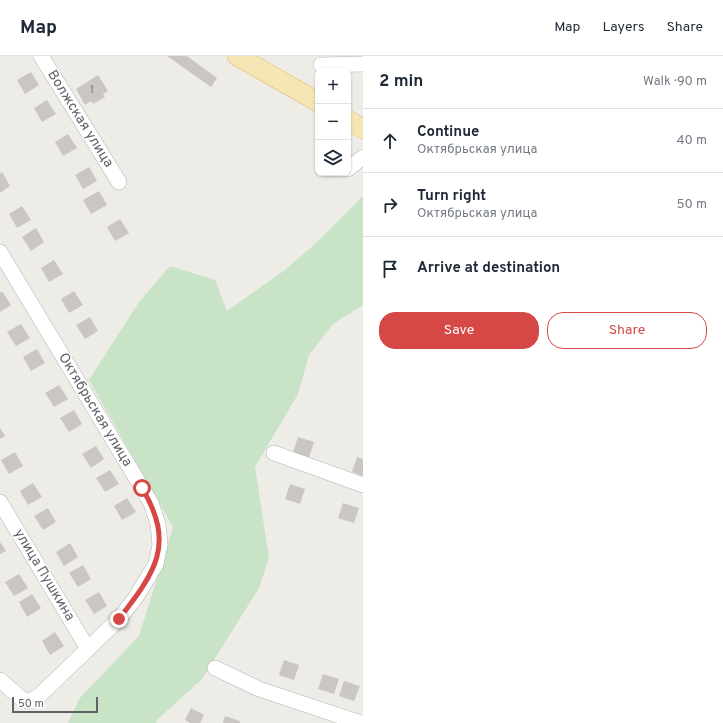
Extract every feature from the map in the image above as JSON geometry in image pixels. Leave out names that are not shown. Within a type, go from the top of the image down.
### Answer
[{"type":"main road","points":[[237,56],[315,100]]},
{"type":"main road","points":[[351,122],[363,129]]},
{"type":"street","name":"Волжская улица","points":[[41,56],[119,182]]},
{"type":"street","points":[[321,65],[363,64]]},
{"type":"street","points":[[351,166],[363,157]]},
{"type":"street","name":"Октябрьская улица","points":[[0,252],[151,503],[158,524],[160,545],[156,564],[136,597],[119,619],[40,695],[30,701],[23,700],[0,680]]},
{"type":"street","points":[[274,454],[363,485]]},
{"type":"street","name":"улица Пушкина","points":[[0,502],[88,649]]},
{"type":"street","points":[[215,668],[259,689],[361,723]]},
{"type":"green space","points":[[363,196],[363,305],[333,324],[309,355],[298,394],[255,467],[269,558],[259,588],[202,679],[158,719],[156,723],[68,723],[79,699],[139,636],[173,527],[89,380],[139,302],[170,266],[215,280],[227,311],[285,270],[315,244]]},
{"type":"building","points":[[167,56],[187,56],[217,78],[211,87]]},
{"type":"building","points":[[31,72],[39,85],[25,94],[17,80]]},
{"type":"building","points":[[98,75],[108,91],[103,94],[105,97],[93,104],[91,101],[85,105],[76,89]]},
{"type":"building","points":[[47,100],[56,114],[42,122],[34,108]]},
{"type":"building","points":[[68,134],[77,148],[63,156],[55,142]]},
{"type":"building","points":[[89,167],[97,181],[83,189],[75,175]]},
{"type":"building","points":[[2,172],[10,186],[0,193],[0,174]]},
{"type":"building","points":[[99,191],[107,205],[91,214],[83,200]]},
{"type":"building","points":[[22,206],[31,220],[17,228],[9,214]]},
{"type":"building","points":[[120,219],[129,233],[115,241],[107,227]]},
{"type":"building","points":[[36,228],[44,242],[31,251],[22,237]]},
{"type":"building","points":[[54,260],[63,274],[49,282],[41,268]]},
{"type":"building","points":[[2,291],[11,305],[0,312],[0,293]]},
{"type":"building","points":[[74,291],[83,305],[69,313],[61,299]]},
{"type":"building","points":[[90,317],[98,331],[85,339],[76,325]]},
{"type":"building","points":[[21,324],[30,338],[16,346],[7,332]]},
{"type":"building","points":[[37,349],[45,363],[31,371],[23,357]]},
{"type":"building","points":[[59,385],[68,399],[54,407],[45,393]]},
{"type":"building","points":[[74,410],[82,424],[69,432],[60,418]]},
{"type":"building","points":[[0,428],[5,436],[0,439]]},
{"type":"building","points":[[298,437],[314,442],[309,458],[293,452]]},
{"type":"building","points":[[96,446],[104,459],[91,468],[82,454]]},
{"type":"building","points":[[15,452],[23,466],[9,474],[1,460]]},
{"type":"building","points":[[357,457],[363,459],[363,476],[352,472]]},
{"type":"building","points":[[110,470],[119,484],[105,492],[96,478]]},
{"type":"building","points":[[33,483],[42,497],[28,505],[20,491]]},
{"type":"building","points":[[290,484],[305,489],[300,504],[285,499]]},
{"type":"building","points":[[127,498],[136,512],[122,520],[114,506]]},
{"type":"building","points":[[343,503],[359,508],[354,523],[338,518]]},
{"type":"building","points":[[48,508],[56,522],[43,530],[34,516]]},
{"type":"building","points":[[0,542],[6,551],[0,554]]},
{"type":"building","points":[[70,543],[78,557],[64,566],[56,552]]},
{"type":"building","points":[[83,565],[91,579],[78,587],[69,573]]},
{"type":"building","points":[[19,574],[28,588],[14,596],[5,582]]},
{"type":"building","points":[[99,592],[107,606],[94,614],[85,600]]},
{"type":"building","points":[[32,594],[41,608],[27,617],[19,602]]},
{"type":"building","points":[[55,632],[64,646],[50,655],[42,641]]},
{"type":"building","points":[[284,660],[299,665],[294,680],[279,675]]},
{"type":"building","points":[[323,674],[339,679],[334,694],[318,689]]},
{"type":"building","points":[[344,681],[360,686],[354,701],[339,696]]},
{"type":"building","points":[[191,708],[204,715],[200,723],[190,723],[185,720]]},
{"type":"building","points":[[225,716],[240,721],[240,723],[223,723]]},
{"type":"route","points":[[119,619],[136,597],[156,564],[160,545],[158,524],[151,503],[142,488]]}]
